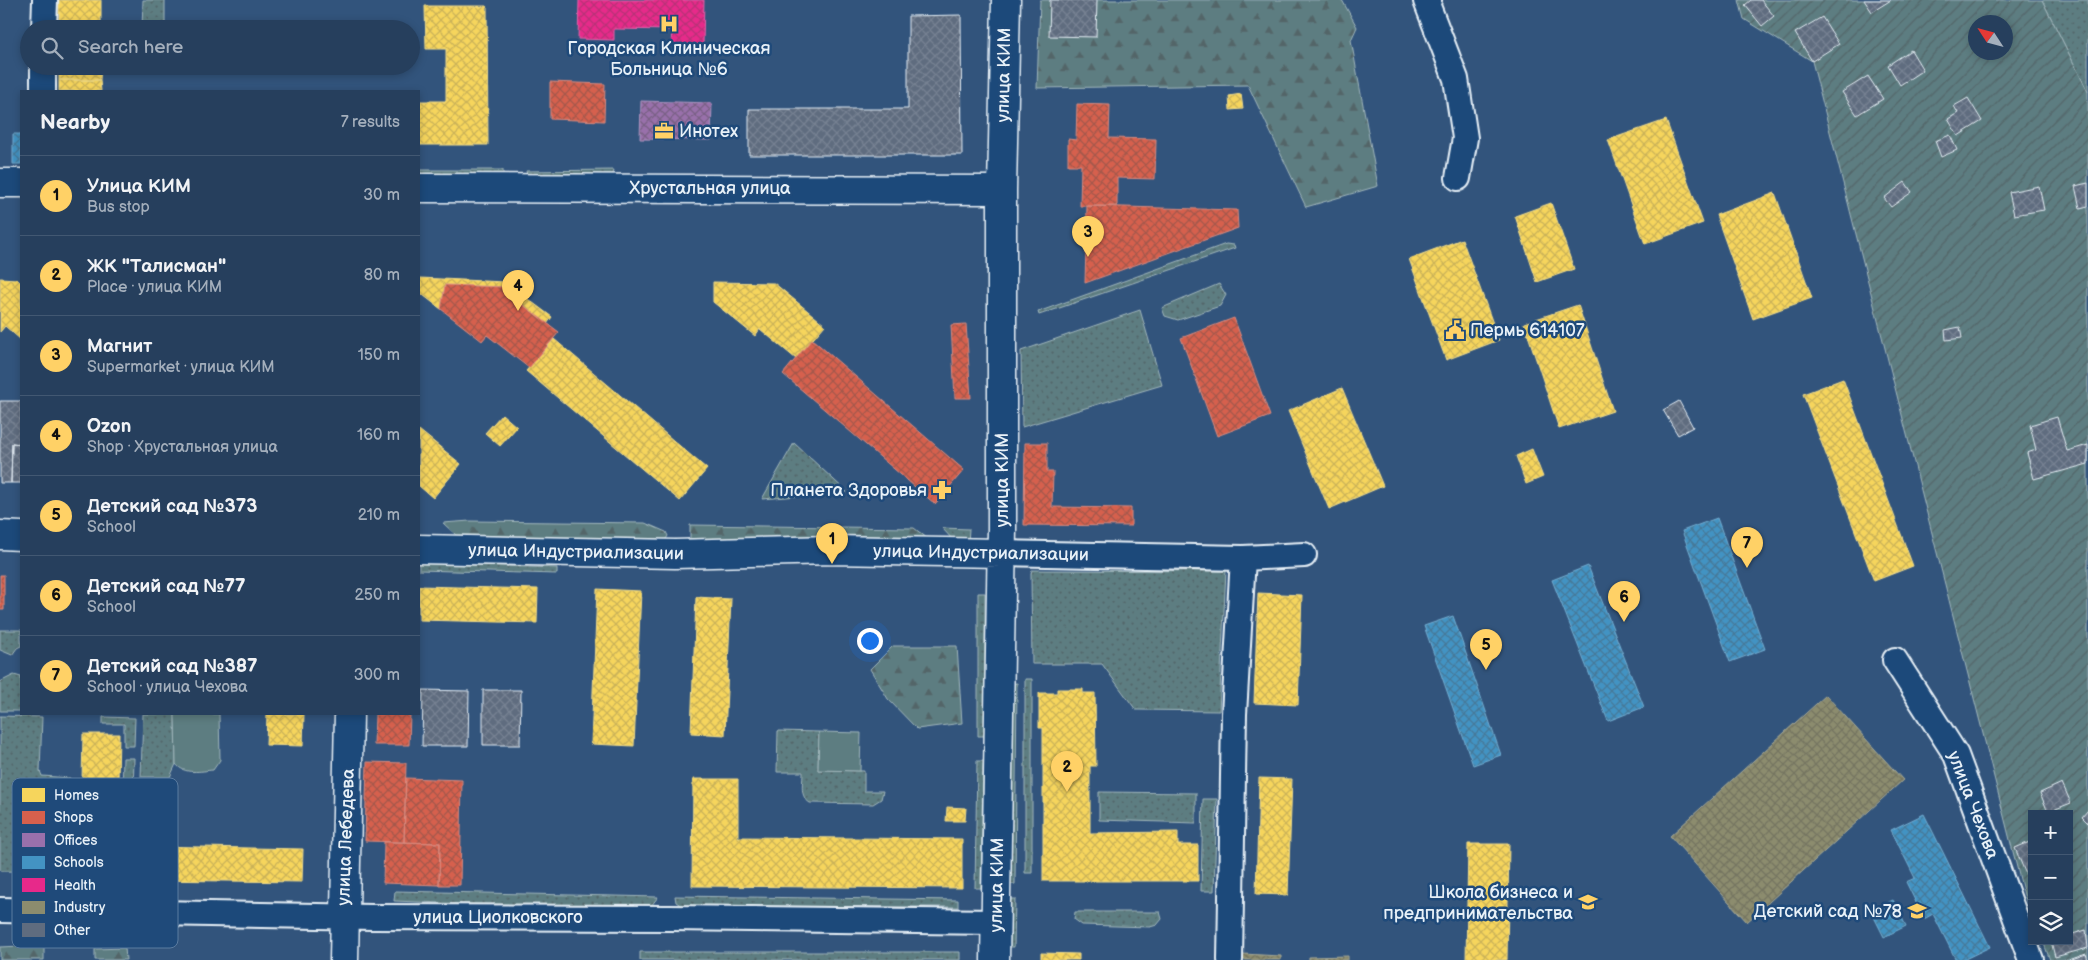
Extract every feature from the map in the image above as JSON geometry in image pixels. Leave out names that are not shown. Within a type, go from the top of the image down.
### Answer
[{"type":"street","points":[[44,20],[45,0]]},
{"type":"street","name":"улица КИМ","points":[[995,960],[1001,553],[1002,190],[1006,0]]},
{"type":"street","points":[[1429,0],[1426,2],[1456,79],[1465,138],[1458,178]]},
{"type":"street","points":[[42,90],[43,75]]},
{"type":"street","points":[[0,183],[20,183]]},
{"type":"street","name":"Хрустальная улица","points":[[420,188],[1002,190]]},
{"type":"street","points":[[0,535],[20,536]]},
{"type":"street","name":"улица Индустриализации","points":[[420,549],[675,554],[831,550],[1243,558],[1304,555]]},
{"type":"street","points":[[1230,960],[1233,742],[1243,558]]},
{"type":"street","name":"улица Чехова","points":[[1895,660],[1956,755],[2031,960]]},
{"type":"street","name":"улица Лебедева","points":[[344,960],[349,751],[348,715]]},
{"type":"street","name":"улица Циолковского","points":[[178,913],[996,922]]},
{"type":"green space","points":[[143,0],[165,0],[165,20],[142,20]]},
{"type":"green space","points":[[1040,0],[1342,0],[1357,27],[1351,40],[1378,186],[1306,207],[1248,85],[1037,88]]},
{"type":"green space","points":[[1739,0],[2042,0],[2088,92],[2088,960],[2050,960],[2044,945],[2073,945],[2073,810],[2028,810],[2028,904],[2024,895],[1812,61],[1744,19]]},
{"type":"green space","points":[[2042,0],[2088,0],[2088,92]]},
{"type":"green space","points":[[420,170],[503,170],[503,174],[500,176],[420,178]]},
{"type":"green space","points":[[614,170],[612,177],[535,178],[527,174],[526,171]]},
{"type":"green space","points":[[1226,244],[1234,245],[1235,248],[1039,315],[1038,312]]},
{"type":"green space","points":[[1219,284],[1226,295],[1220,306],[1178,320],[1165,316],[1162,308]]},
{"type":"green space","points":[[1140,310],[1162,385],[1022,427],[1021,351]]},
{"type":"green space","points":[[794,443],[847,492],[762,499]]},
{"type":"green space","points":[[470,521],[645,523],[666,532],[668,536],[662,540],[456,535],[443,523]]},
{"type":"green space","points":[[690,525],[914,528],[927,538],[927,541],[690,540]]},
{"type":"green space","points":[[942,528],[969,529],[968,543],[954,541]]},
{"type":"green space","points":[[420,563],[557,568],[557,574],[420,570]]},
{"type":"green space","points":[[1032,570],[1226,571],[1219,711],[1136,710],[1102,664],[1032,664]]},
{"type":"green space","points":[[978,593],[985,593],[985,736],[978,736]]},
{"type":"green space","points":[[0,630],[20,630],[20,646],[12,655],[0,650]]},
{"type":"green space","points":[[893,646],[957,646],[962,723],[917,729],[888,699],[870,669]]},
{"type":"green space","points":[[14,675],[20,677],[20,711],[0,711],[0,682]]},
{"type":"green space","points":[[1025,679],[1032,679],[1032,873],[1025,873]]},
{"type":"green space","points":[[1017,683],[1015,884],[1009,884],[1010,684]]},
{"type":"green space","points":[[143,715],[175,715],[176,764],[170,777],[141,777]]},
{"type":"green space","points":[[175,715],[219,715],[220,760],[213,770],[188,771],[183,770],[176,764]]},
{"type":"green space","points":[[0,716],[42,717],[40,771],[42,776],[70,778],[12,778],[12,871],[0,871]]},
{"type":"green space","points":[[103,717],[135,718],[134,746],[124,746],[124,724],[103,724]]},
{"type":"green space","points":[[778,731],[819,732],[818,770],[864,771],[864,791],[883,791],[881,799],[873,804],[810,803],[803,793],[803,772],[777,772]]},
{"type":"green space","points":[[819,732],[861,733],[860,771],[818,770]]},
{"type":"green space","points":[[123,758],[134,758],[133,778],[122,778]]},
{"type":"green space","points":[[977,761],[983,761],[981,888],[975,888]]},
{"type":"green space","points":[[1099,792],[1196,793],[1196,823],[1099,820]]},
{"type":"green space","points":[[1203,799],[1217,799],[1214,891],[1201,891]]},
{"type":"green space","points":[[395,891],[658,897],[651,906],[467,904],[394,901]]},
{"type":"green space","points":[[675,896],[958,900],[958,907],[682,906],[676,902]]},
{"type":"green space","points":[[1009,899],[1015,899],[1014,947],[1008,947]]},
{"type":"green space","points":[[1075,912],[1160,912],[1162,919],[1157,925],[1150,927],[1082,925],[1074,919]]},
{"type":"green space","points":[[0,947],[44,948],[44,960],[0,960]]},
{"type":"green space","points":[[125,948],[126,960],[95,960],[95,949]]},
{"type":"green space","points":[[640,952],[960,952],[960,960],[640,960]]},
{"type":"building: Homes","points":[[59,0],[101,0],[101,20],[59,20]]},
{"type":"building: Homes","points":[[425,6],[487,6],[488,145],[420,145],[420,101],[446,101],[446,49],[426,49]]},
{"type":"building: Homes","points":[[59,75],[100,75],[100,80],[59,80]]},
{"type":"building: Homes","points":[[59,80],[100,80],[101,90],[59,90]]},
{"type":"building: Homes","points":[[1241,94],[1243,109],[1230,110],[1229,96]]},
{"type":"building: Homes","points":[[1666,120],[1703,223],[1645,244],[1608,140]]},
{"type":"building: Homes","points":[[1775,193],[1812,298],[1753,319],[1716,215]]},
{"type":"building: Homes","points":[[1551,203],[1574,269],[1537,282],[1515,216]]},
{"type":"building: Homes","points":[[1462,239],[1499,340],[1446,360],[1409,259]]},
{"type":"building: Homes","points":[[0,278],[17,279],[20,282],[20,339],[5,326],[0,332]]},
{"type":"building: Homes","points":[[420,278],[505,282],[552,317],[547,324],[515,299],[517,295],[506,287],[445,285],[441,309],[420,293]]},
{"type":"building: Homes","points":[[713,282],[774,283],[825,325],[796,359],[760,329],[755,336],[713,302]]},
{"type":"building: Homes","points":[[1578,305],[1613,411],[1559,429],[1524,323]]},
{"type":"building: Homes","points":[[554,339],[707,469],[680,501],[526,371]]},
{"type":"building: Homes","points":[[1843,379],[1913,566],[1874,581],[1803,394]]},
{"type":"building: Homes","points":[[1342,388],[1383,486],[1329,509],[1288,411]]},
{"type":"building: Homes","points":[[502,414],[517,427],[500,446],[485,433]]},
{"type":"building: Homes","points":[[420,431],[461,464],[433,498],[420,487]]},
{"type":"building: Homes","points":[[1532,449],[1543,477],[1526,484],[1516,456]]},
{"type":"building: Homes","points":[[420,586],[538,589],[537,623],[420,620]]},
{"type":"building: Homes","points":[[597,589],[641,591],[634,746],[591,744]]},
{"type":"building: Homes","points":[[1258,593],[1302,595],[1298,705],[1254,703]]},
{"type":"building: Homes","points":[[696,597],[731,599],[725,735],[691,733]]},
{"type":"building: Homes","points":[[1057,689],[1083,689],[1083,693],[1095,693],[1096,766],[1090,766],[1090,833],[1178,832],[1178,845],[1198,845],[1198,881],[1043,881],[1043,728],[1039,728],[1039,693],[1057,693]]},
{"type":"building: Homes","points":[[267,715],[304,715],[303,746],[266,745]]},
{"type":"building: Homes","points":[[83,734],[119,734],[118,778],[82,778]]},
{"type":"building: Homes","points":[[1259,778],[1292,779],[1288,895],[1256,894]]},
{"type":"building: Homes","points":[[693,779],[738,779],[738,837],[962,839],[962,888],[692,886]]},
{"type":"building: Homes","points":[[947,807],[966,808],[965,821],[946,821]]},
{"type":"building: Homes","points":[[1468,844],[1509,844],[1507,960],[1466,960]]},
{"type":"building: Homes","points":[[178,847],[303,849],[302,882],[178,880]]},
{"type":"building: Homes","points":[[1041,953],[1079,954],[1079,960],[1041,960]]},
{"type":"building: Shops","points":[[550,82],[605,84],[604,121],[550,119]]},
{"type":"building: Shops","points":[[1077,104],[1110,105],[1109,138],[1156,139],[1155,179],[1117,178],[1117,206],[1080,206],[1081,165],[1068,165],[1068,139],[1076,140]]},
{"type":"building: Shops","points":[[1087,206],[1237,210],[1238,228],[1085,283]]},
{"type":"building: Shops","points":[[445,285],[506,287],[517,295],[515,299],[559,332],[529,368],[487,335],[482,341],[441,309]]},
{"type":"building: Shops","points":[[1234,318],[1270,416],[1217,436],[1181,338]]},
{"type":"building: Shops","points":[[966,324],[971,398],[955,398],[951,325]]},
{"type":"building: Shops","points":[[812,339],[964,470],[935,504],[783,374]]},
{"type":"building: Shops","points":[[1025,443],[1047,443],[1047,472],[1053,472],[1052,507],[1131,508],[1131,526],[1024,525]]},
{"type":"building: Shops","points":[[0,575],[4,575],[4,610],[0,610]]},
{"type":"building: Shops","points":[[375,715],[410,715],[409,745],[374,745]]},
{"type":"building: Shops","points":[[367,762],[406,763],[404,842],[365,841]]},
{"type":"building: Shops","points":[[406,778],[462,780],[460,885],[439,885],[440,843],[404,842]]},
{"type":"building: Shops","points":[[384,842],[440,843],[439,885],[383,883]]},
{"type":"building: Offices","points":[[641,101],[712,103],[711,140],[640,139]]},
{"type":"building: Schools","points":[[13,134],[20,134],[20,164],[13,164]]},
{"type":"building: Schools","points":[[1717,518],[1765,649],[1730,662],[1682,531]]},
{"type":"building: Schools","points":[[1588,566],[1644,707],[1608,721],[1552,580]]},
{"type":"building: Schools","points":[[1453,616],[1501,755],[1473,765],[1424,626]]},
{"type":"building: Schools","points":[[1924,814],[1990,947],[1963,960],[1956,960],[1933,914],[1924,919],[1906,882],[1915,878],[1891,830]]},
{"type":"building: Schools","points":[[1893,900],[1906,926],[1884,937],[1871,911]]},
{"type":"building: Health","points":[[579,0],[704,0],[703,45],[671,44],[672,30],[614,29],[614,40],[578,39]]},
{"type":"building: Industry","points":[[1826,695],[1903,780],[1747,922],[1670,836]]},
{"type":"building: Industry","points":[[1243,954],[1281,956],[1281,960],[1243,960]]},
{"type":"building: Industry","points":[[1348,956],[1348,960],[1309,960],[1309,957]]},
{"type":"building: Other","points":[[1050,0],[1097,0],[1096,37],[1049,36]]},
{"type":"building: Other","points":[[1751,0],[1761,0],[1774,16],[1762,26],[1745,5]]},
{"type":"building: Other","points":[[1864,0],[1891,0],[1872,12]]},
{"type":"building: Other","points":[[961,15],[962,155],[749,155],[749,109],[908,109],[908,16]]},
{"type":"building: Other","points":[[1822,17],[1839,44],[1812,61],[1795,33]]},
{"type":"building: Other","points":[[1911,50],[1923,70],[1900,85],[1888,65]]},
{"type":"building: Other","points":[[1868,76],[1883,99],[1857,115],[1842,92]]},
{"type":"building: Other","points":[[1968,98],[1982,121],[1958,136],[1948,119],[1958,113],[1954,106]]},
{"type":"building: Other","points":[[1950,135],[1957,150],[1941,157],[1935,141]]},
{"type":"building: Other","points":[[1905,182],[1912,192],[1891,207],[1884,198]]},
{"type":"building: Other","points":[[2088,183],[2088,206],[2080,208],[2075,186]]},
{"type":"building: Other","points":[[2039,186],[2044,210],[2014,215],[2009,192]]},
{"type":"building: Other","points":[[1960,327],[1962,338],[1946,340],[1945,330]]},
{"type":"building: Other","points":[[0,401],[20,401],[20,444],[12,443],[11,483],[0,483]]},
{"type":"building: Other","points":[[1679,401],[1693,427],[1678,435],[1663,410]]},
{"type":"building: Other","points":[[2057,417],[2067,451],[2088,445],[2088,464],[2034,479],[2027,453],[2036,450],[2030,425]]},
{"type":"building: Other","points":[[12,443],[20,444],[20,483],[11,483]]},
{"type":"building: Other","points":[[423,690],[469,691],[468,746],[422,746]]},
{"type":"building: Other","points":[[483,690],[521,690],[520,745],[483,745]]},
{"type":"building: Other","points":[[2062,783],[2071,803],[2053,810],[2047,810],[2040,793]]},
{"type":"building: Other","points":[[2088,810],[2088,823],[2082,817]]},
{"type":"building: Other","points":[[2028,843],[2028,879],[2015,848]]},
{"type":"building: Other","points":[[2086,930],[2088,948],[2055,957],[2052,945],[2073,945],[2073,934]]},
{"type":"building: Other","points":[[2086,954],[2088,960],[2069,960]]},
{"type":"place","name":"Городская Клиническая Больница №6","points":[[669,24]]},
{"type":"place","name":"Инотех","points":[[664,131]]},
{"type":"place","name":"Магнит","points":[[1088,257]]},
{"type":"place","name":"Ozon","points":[[518,311]]},
{"type":"place","name":"Пермь 614107","points":[[1455,330]]},
{"type":"place","name":"Планета Здоровья","points":[[942,490]]},
{"type":"place","name":"Улица КИМ","points":[[832,564]]},
{"type":"place","name":"Детский сад №387","points":[[1747,568]]},
{"type":"place","name":"Детский сад №77","points":[[1624,622]]},
{"type":"place","name":"Детский сад №373","points":[[1486,670]]},
{"type":"place","name":"ЖК \"Талисман\"","points":[[1067,792]]},
{"type":"place","name":"Школа бизнеса и предпринимательства","points":[[1588,902]]},
{"type":"place","name":"Детский сад №78","points":[[1917,911]]}]
